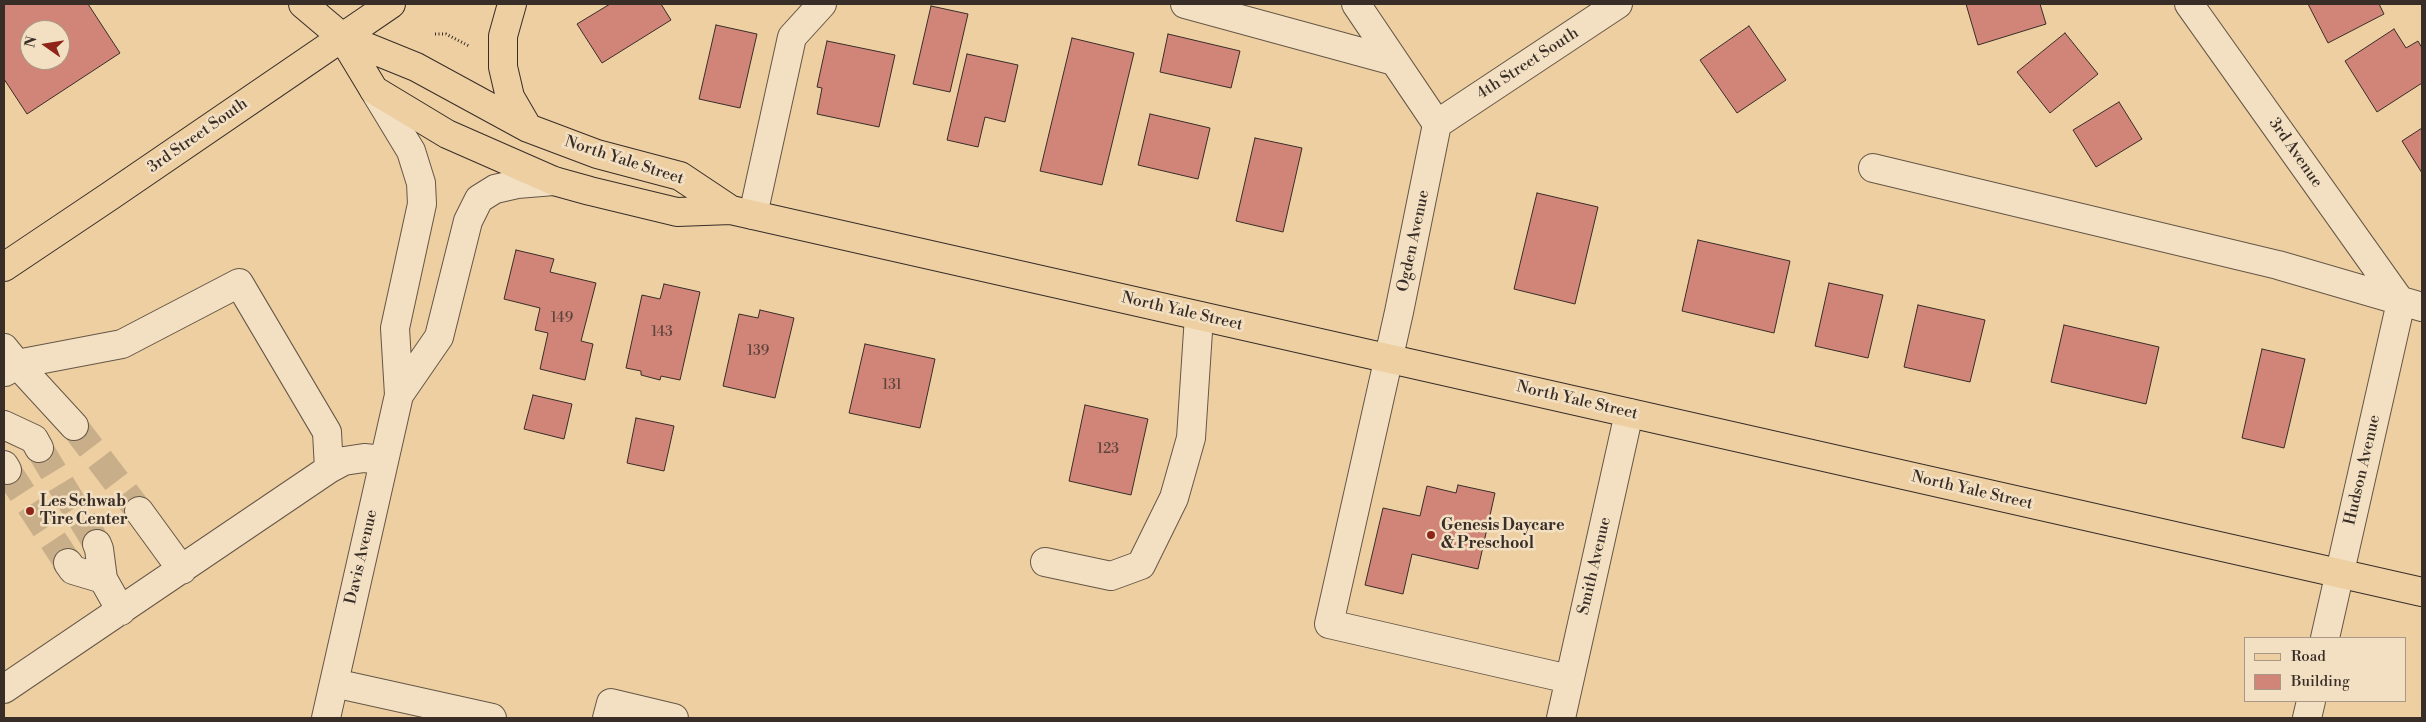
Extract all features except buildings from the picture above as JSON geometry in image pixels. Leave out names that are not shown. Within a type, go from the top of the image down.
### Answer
[{"type":"main road","points":[[303,4],[342,37],[374,90]]},
{"type":"main road","name":"3rd Street South","points":[[4,266],[391,4]]},
{"type":"main road","points":[[512,4],[503,36],[503,67],[510,97],[528,128]]},
{"type":"main road","name":"North Yale Street","points":[[342,37],[416,67],[528,128],[597,154],[680,176],[742,212]]},
{"type":"main road","name":"North Yale Street","points":[[374,90],[447,134],[554,180],[677,212],[742,212],[2422,592]]},
{"type":"street","points":[[742,212],[792,37],[822,4]]},
{"type":"street","points":[[1185,4],[1394,61]]},
{"type":"street","points":[[1356,4],[1437,124]]},
{"type":"street","name":"4th Street South","points":[[1437,124],[1618,4]]},
{"type":"street","name":"3rd Avenue","points":[[2189,4],[2415,299]]},
{"type":"street","name":"Davis Avenue","points":[[326,718],[399,395],[395,328],[422,204],[421,183],[411,151],[374,90]]},
{"type":"street","name":"Ogden Avenue","points":[[1437,124],[1389,358],[1329,624],[1569,679]]},
{"type":"street","points":[[1873,168],[2415,299]]},
{"type":"street","name":"Davis Avenue","points":[[399,395],[439,336],[468,221],[480,199],[495,189],[517,184],[554,180]]},
{"type":"street","points":[[8,362],[122,344],[239,283],[327,432],[328,469]]},
{"type":"street","name":"Hudson Avenue","points":[[2325,637],[2340,574],[2415,299]]},
{"type":"street","points":[[1045,562],[1111,576],[1140,565],[1174,498],[1191,438],[1199,316]]},
{"type":"street","points":[[8,362],[74,426]]},
{"type":"street","name":"Smith Avenue","points":[[1561,718],[1629,414]]},
{"type":"street","points":[[4,425],[34,440],[39,448]]},
{"type":"street","points":[[4,688],[182,570],[328,469],[344,461],[364,458],[384,460]]},
{"type":"street","points":[[139,511],[182,570]]},
{"type":"street","points":[[97,544],[100,549],[103,579],[121,611]]},
{"type":"street","points":[[68,563],[73,570],[103,579]]},
{"type":"street","points":[[334,683],[492,718]]},
{"type":"street","points":[[2307,718],[2311,702]]},
{"type":"street","points":[[608,718],[611,703],[674,718]]},
{"type":"path","points":[[435,34],[446,34],[470,46]]},
{"type":"tunnel","points":[[74,426],[139,511]]},
{"type":"tunnel","points":[[39,448],[97,544]]},
{"type":"tunnel","points":[[7,470],[68,563]]},
{"type":"place","name":"Les Schwab Tire Center","points":[[30,511]]},
{"type":"place","name":"Genesis Daycare & Preschool","points":[[1431,535]]}]
